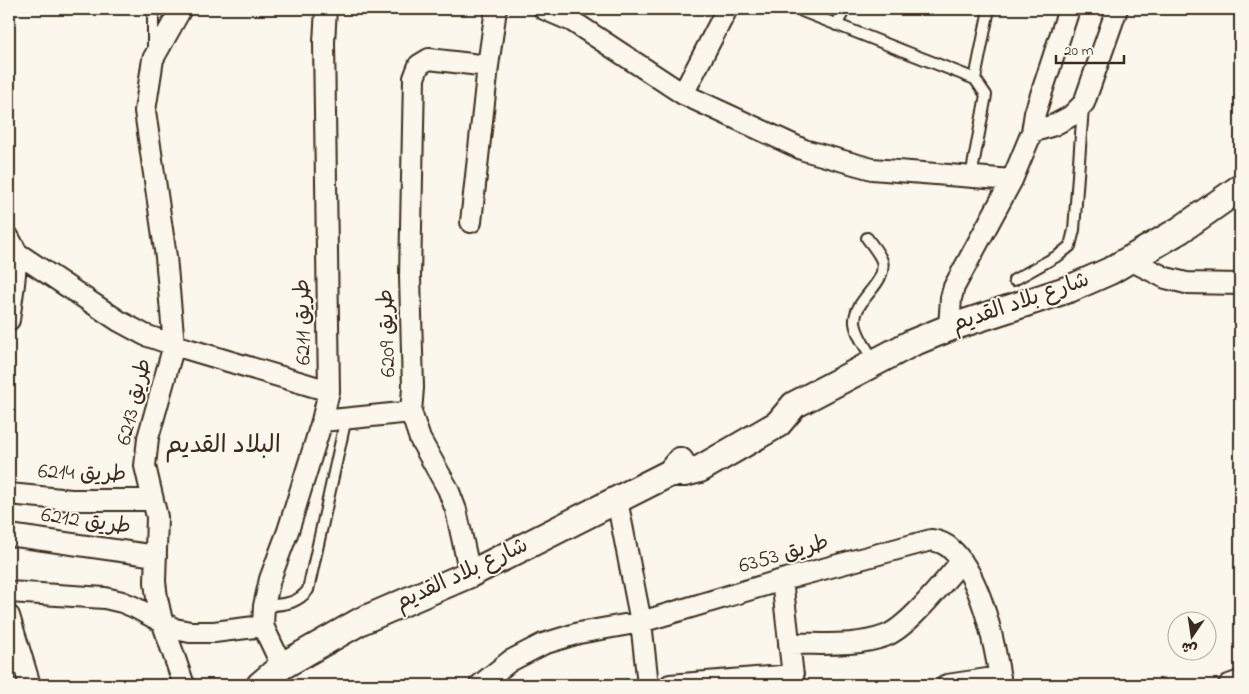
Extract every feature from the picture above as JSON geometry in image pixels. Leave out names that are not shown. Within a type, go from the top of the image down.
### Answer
[{"type":"street","points":[[13,245],[119,321],[145,335],[174,345],[166,257],[145,111],[153,60],[181,9]]},
{"type":"street","name":"طريق 6211","points":[[263,616],[270,579],[288,531],[322,421],[329,391],[324,42],[326,9]]},
{"type":"street","points":[[471,222],[496,9]]},
{"type":"street","points":[[544,9],[572,21],[683,94],[804,150],[872,169],[1012,180]]},
{"type":"street","points":[[683,94],[727,9]]},
{"type":"street","points":[[949,328],[950,304],[954,287],[1012,180],[1032,132],[1037,107],[1069,9]]},
{"type":"street","points":[[1032,132],[1054,125],[1070,116],[1084,103],[1117,9]]},
{"type":"street","name":"طريق 6209","points":[[470,574],[456,510],[420,439],[411,412],[413,388],[410,277],[414,78],[419,65],[429,59],[488,66]]},
{"type":"street","name":"شارع بلاد القديم","points":[[260,685],[282,666],[361,621],[470,574],[670,473],[685,473],[700,469],[778,424],[794,406],[912,343],[949,328],[1069,290],[1090,281],[1180,230],[1240,188]]},
{"type":"street","points":[[9,320],[14,284],[13,245]]},
{"type":"street","points":[[1130,260],[1166,278],[1186,284],[1240,284]]},
{"type":"street","name":"طريق 6213","points":[[184,685],[162,621],[155,582],[157,526],[145,466],[146,452],[174,345],[329,391]]},
{"type":"street","points":[[322,421],[411,412]]},
{"type":"street","name":"طريق 6214","points":[[9,494],[71,500],[153,500]]},
{"type":"street","points":[[617,500],[641,622],[648,685]]},
{"type":"street","name":"طريق 6212","points":[[9,534],[156,556]]},
{"type":"street","name":"طريق 6353","points":[[480,685],[510,661],[543,644],[579,633],[641,622],[920,541],[931,540],[941,542],[951,548],[962,562]]},
{"type":"street","points":[[789,644],[870,641],[886,636],[901,627],[962,562],[981,598],[1000,681],[947,685]]},
{"type":"street","points":[[670,685],[793,680],[782,580]]},
{"type":"street","points":[[9,592],[105,598],[122,602],[175,629],[190,632],[214,632],[263,616],[282,666]]},
{"type":"street","points":[[9,616],[30,685]]},
{"type":"street","points":[[1229,685],[1240,681]]},
{"type":"lane","points":[[153,9],[153,60]]},
{"type":"lane","points":[[836,25],[845,9]]},
{"type":"lane","points":[[975,79],[989,9]]},
{"type":"lane","points":[[802,12],[975,79],[986,95],[971,177]]},
{"type":"lane","points":[[1014,280],[1070,246],[1074,230],[1084,103]]},
{"type":"lane","points":[[867,238],[880,258],[883,268],[858,309],[855,316],[855,325],[857,332],[875,362]]},
{"type":"lane","points":[[263,616],[301,598],[308,590],[346,418]]},
{"type":"building","points":[[15,658],[23,685],[9,685],[9,660]]},
{"type":"district","name":"البلاد القديم","points":[[223,446]]}]
